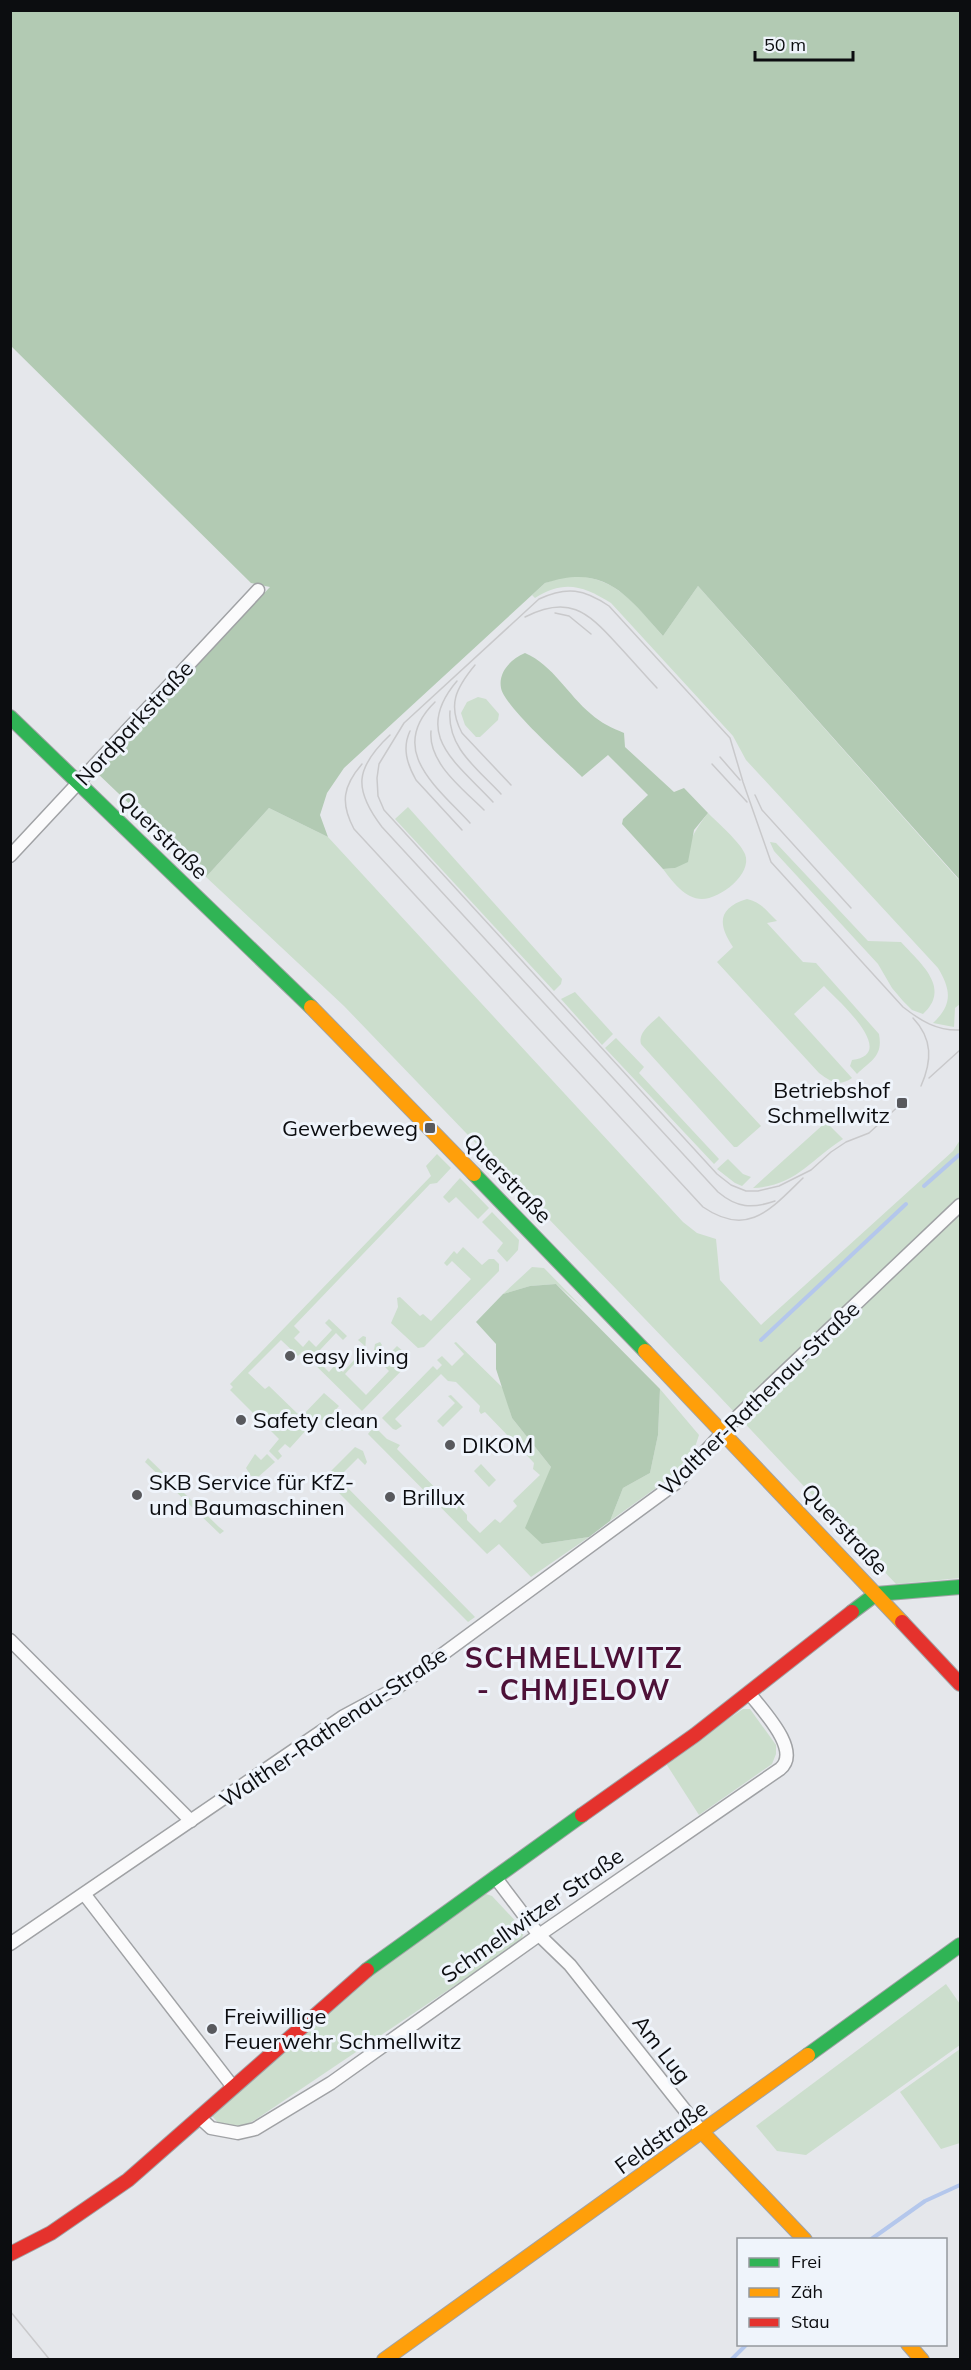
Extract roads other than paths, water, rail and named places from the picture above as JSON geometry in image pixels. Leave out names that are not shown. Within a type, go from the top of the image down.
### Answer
[{"type":"street","name":"Nordparkstraße","points":[[10,856],[258,590]]},
{"type":"street","name":"Querstraße","points":[[10,717],[332,1027],[724,1432],[960,1684]]},
{"type":"street","name":"Walther-Rathenau-Straße","points":[[10,1944],[85,1895],[344,1716],[398,1687],[676,1484],[738,1416],[960,1206]]},
{"type":"street","points":[[10,2254],[51,2233],[128,2180],[377,1961],[750,1694],[876,1593],[960,1587]]},
{"type":"street","points":[[10,1640],[191,1821]]},
{"type":"street","name":"Schmellwitzer Straße","points":[[199,2117],[211,2128],[238,2133],[255,2129],[331,2083],[785,1764],[788,1754],[784,1742],[750,1694]]},
{"type":"street","name":"Am Lug","points":[[495,1877],[539,1935],[570,1965],[703,2133],[803,2238]]},
{"type":"street","points":[[85,1895],[233,2087]]},
{"type":"street","name":"Feldstraße","points":[[384,2360],[703,2133],[960,1945]]},
{"type":"street","points":[[910,2346],[922,2360]]},
{"type":"waterway","points":[[924,1186],[959,1155]]},
{"type":"waterway","points":[[761,1340],[906,1204]]},
{"type":"waterway","points":[[873,2238],[925,2201],[960,2185]]},
{"type":"waterway","points":[[731,2360],[745,2346]]},
{"type":"tram line","points":[[902,1103],[869,1133],[846,1142],[811,1170],[779,1186],[746,1191],[731,1185],[717,1174],[384,810],[378,796],[379,764],[404,723],[539,599],[558,592],[575,591],[600,600],[609,606],[730,738],[771,862],[903,1007],[930,1024],[944,1029],[960,1030]]},
{"type":"tram line","points":[[525,617],[553,607],[565,607],[586,615],[606,632],[657,688]]},
{"type":"tram line","points":[[555,613],[569,616],[591,634]]},
{"type":"tram line","points":[[475,665],[463,681],[456,697],[457,723],[462,733],[511,785]]},
{"type":"tram line","points":[[457,681],[444,700],[438,717],[439,733],[444,747],[454,761],[493,802]]},
{"type":"tram line","points":[[435,702],[421,720],[415,736],[416,752],[432,782],[470,823]]},
{"type":"tram line","points":[[450,711],[450,724],[459,747],[474,767],[501,794]]},
{"type":"tram line","points":[[410,731],[406,750],[408,762],[416,780],[462,830]]},
{"type":"tram line","points":[[431,731],[435,754],[441,765],[448,775],[484,810]]},
{"type":"tram line","points":[[390,735],[370,758],[362,779],[366,801],[382,827],[718,1192],[745,1206],[775,1201]]},
{"type":"tram line","points":[[720,757],[740,780]]},
{"type":"tram line","points":[[362,764],[347,787],[345,803],[354,829],[703,1207],[719,1216],[733,1220],[746,1220],[769,1209],[803,1178]]},
{"type":"tram line","points":[[712,764],[747,802]]},
{"type":"tram line","points":[[755,795],[762,810],[851,908]]},
{"type":"tram line","points":[[913,1018],[920,1026],[929,1050],[929,1059],[921,1086]]},
{"type":"tram line","points":[[929,1078],[960,1050]]},
{"type":"tram line","points":[[10,2311],[50,2360]]},
{"type":"place","name":"Betriebshof Schmellwitz","points":[[902,1103]]},
{"type":"place","name":"Gewerbeweg","points":[[430,1128]]},
{"type":"place","name":"easy living","points":[[290,1356]]},
{"type":"place","name":"Safety clean","points":[[241,1420]]},
{"type":"place","name":"DIKOM","points":[[450,1445]]},
{"type":"place","name":"SKB Service für KfZ- und Baumaschinen","points":[[137,1495]]},
{"type":"place","name":"Brillux","points":[[390,1497]]},
{"type":"place","name":"Freiwillige Feuerwehr Schmellwitz","points":[[212,2029]]},
{"type":"district","name":"SCHMELLWITZ - CHMJELOW","points":[[574,1674]]}]
